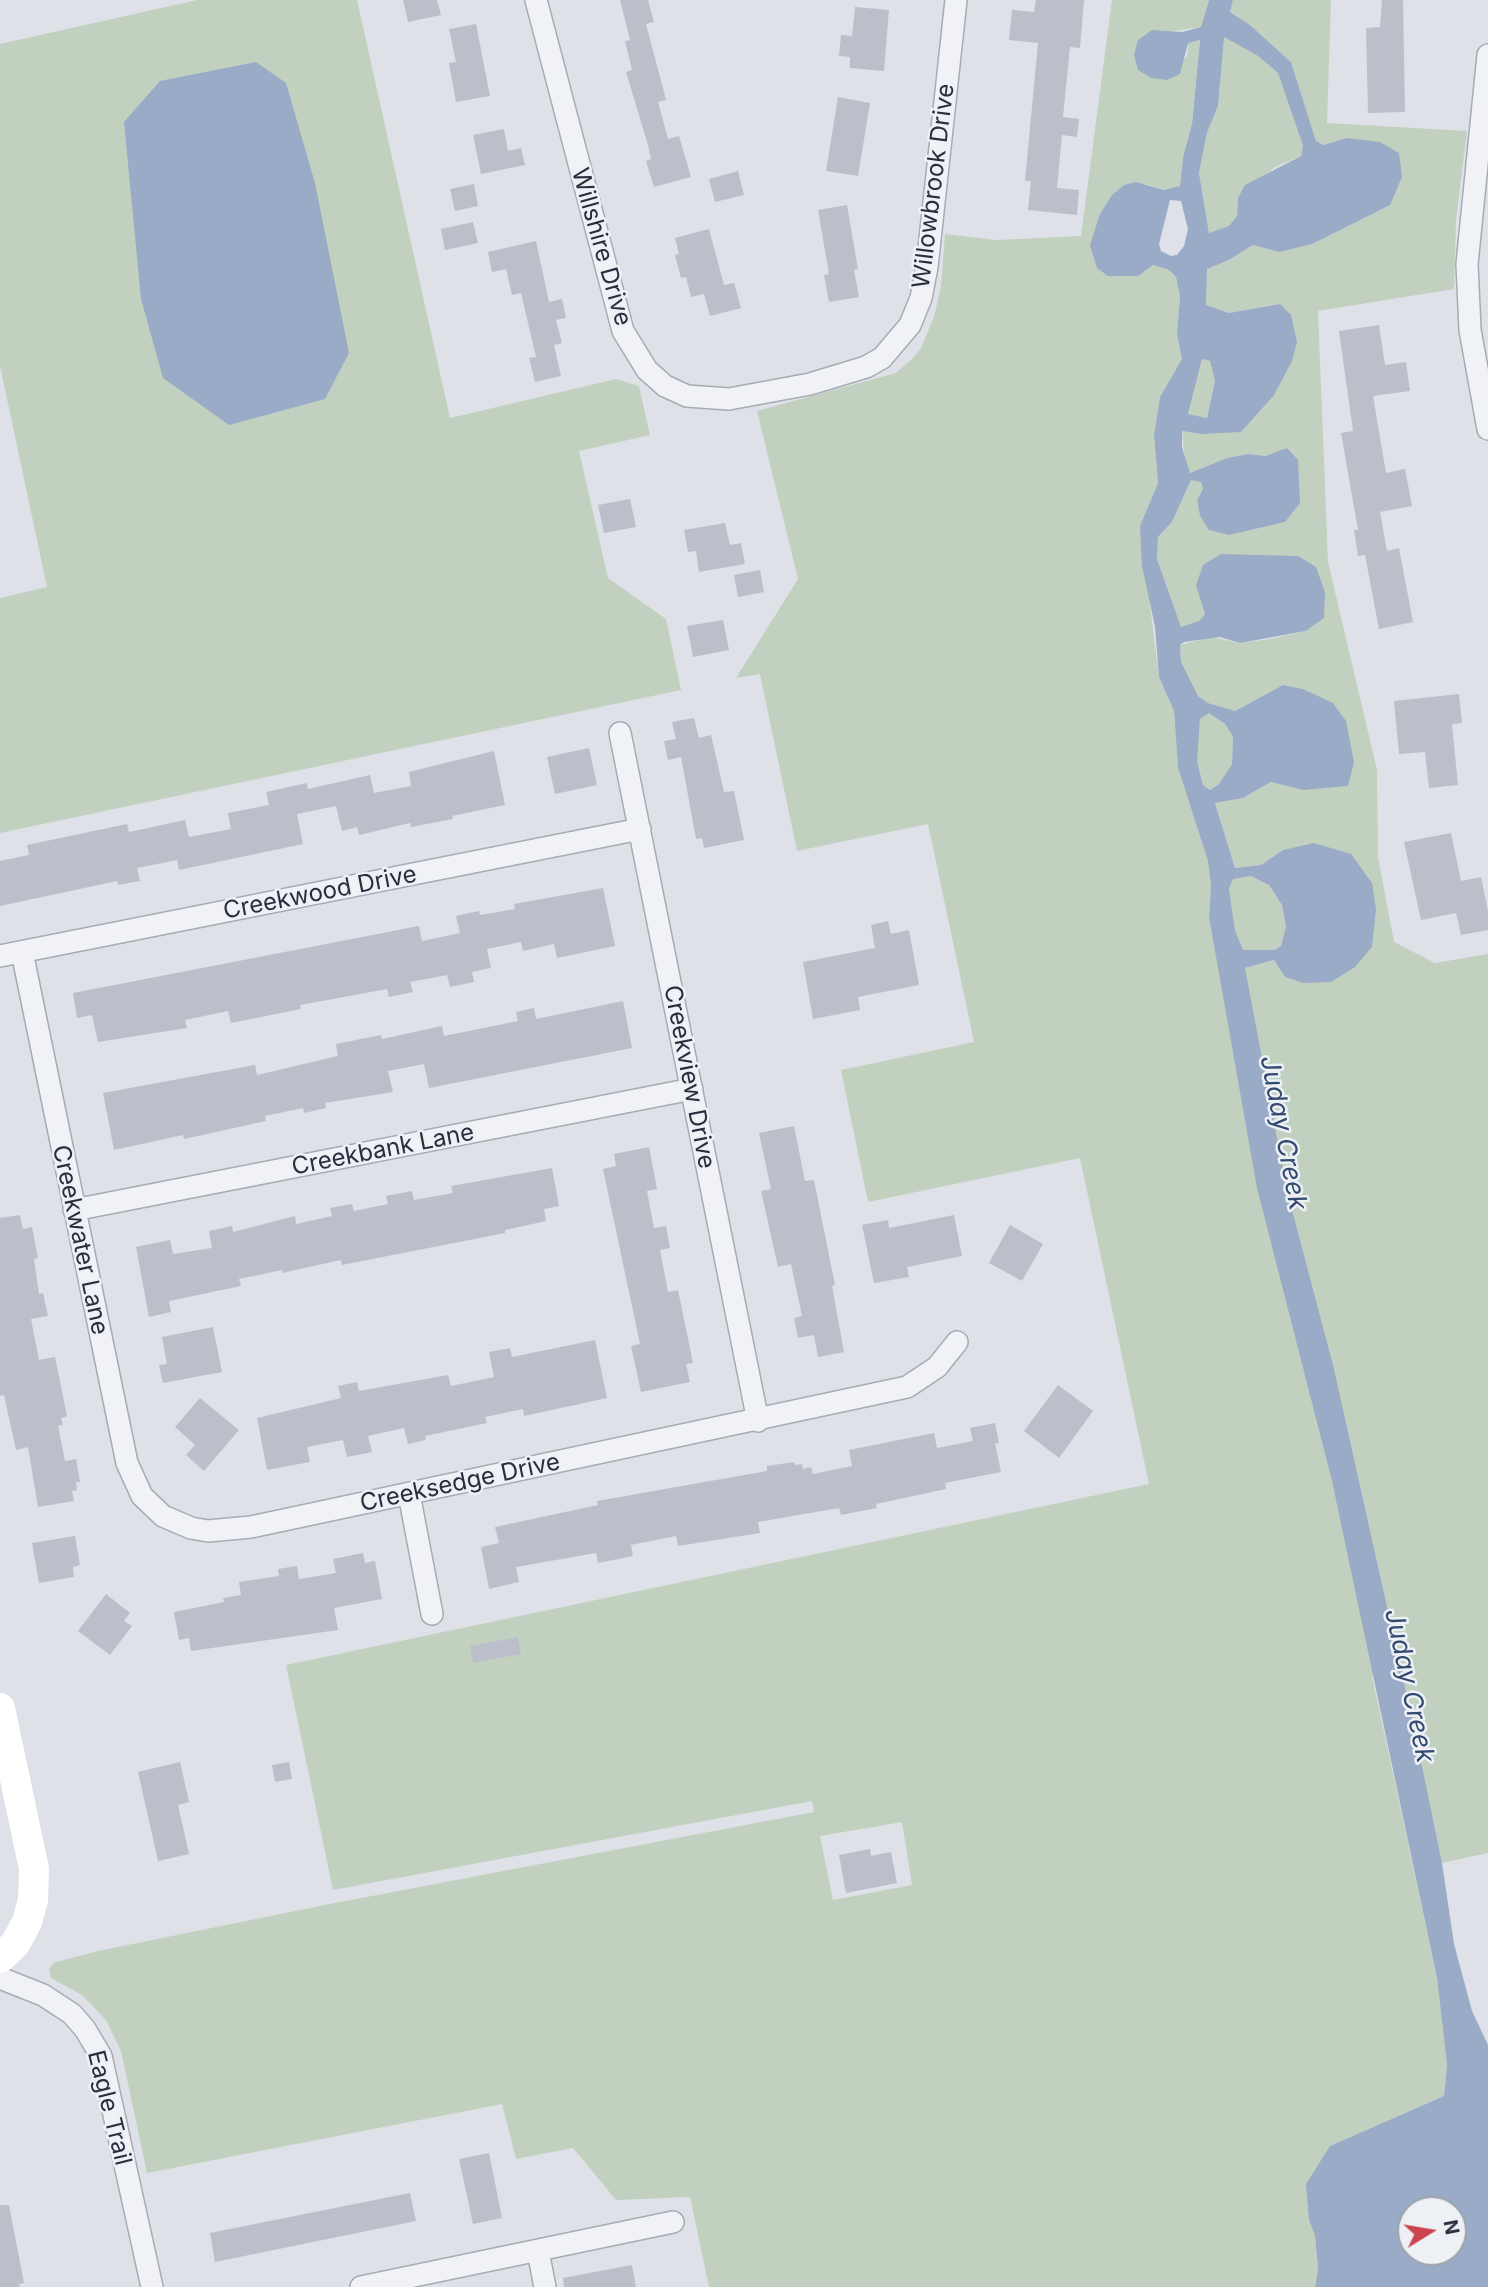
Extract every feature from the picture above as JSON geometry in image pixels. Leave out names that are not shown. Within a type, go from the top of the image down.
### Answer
[{"type":"street","name":"Willshire Drive","points":[[536,0],[624,331],[634,352],[660,382],[687,396],[729,400],[760,395]]},
{"type":"street","name":"Willowbrook Drive","points":[[760,395],[842,376],[866,367],[882,358],[910,325],[921,298],[927,267],[956,0]]},
{"type":"street","points":[[1488,55],[1469,223],[1467,297],[1488,429]]},
{"type":"street","name":"Creekview Drive","points":[[620,733],[758,1420]]},
{"type":"street","name":"Creekwood Drive","points":[[0,956],[640,829]]},
{"type":"street","name":"Creekwater Lane","points":[[22,952],[127,1463],[157,1523]]},
{"type":"street","name":"Creekbank Lane","points":[[74,1210],[692,1089]]},
{"type":"street","name":"Creeksedge Drive","points":[[157,1523],[229,1530],[907,1387],[937,1367],[957,1342]]},
{"type":"street","points":[[409,1494],[432,1614]]},
{"type":"street","points":[[0,1708],[34,1868],[33,1900],[27,1922],[15,1944],[0,1958]]},
{"type":"street","name":"Eagle Trail","points":[[0,1978],[43,1995],[72,2014],[97,2049],[152,2287]]},
{"type":"street","points":[[361,2287],[673,2222]]},
{"type":"street","points":[[538,2251],[545,2287]]},
{"type":"green space","points":[[197,0],[357,0],[450,418],[616,379],[639,386],[650,435],[579,451],[608,578],[666,619],[681,690],[0,833],[0,598],[47,587],[0,366],[0,44]]},
{"type":"green space","points":[[1112,0],[1209,0],[1201,27],[1168,32],[1134,55],[1139,70],[1151,78],[1187,57],[1188,43],[1200,40],[1192,124],[1183,157],[1180,186],[1165,190],[1145,184],[1138,276],[1152,265],[1169,270],[1176,277],[1180,296],[1177,334],[1183,359],[1160,397],[1154,435],[1158,483],[1140,526],[1159,677],[1174,711],[1178,768],[1208,861],[1211,886],[1209,917],[1245,968],[1274,960],[1285,977],[1303,983],[1283,850],[1261,865],[1235,868],[1215,803],[1243,798],[1271,782],[1303,790],[1303,689],[1283,685],[1235,711],[1208,703],[1198,696],[1187,678],[1181,662],[1180,645],[1211,637],[1240,643],[1271,639],[1306,631],[1324,618],[1298,556],[1278,558],[1250,554],[1199,621],[1181,628],[1157,559],[1158,537],[1172,522],[1191,480],[1201,481],[1203,489],[1197,500],[1200,516],[1228,535],[1285,522],[1266,456],[1248,454],[1227,458],[1190,473],[1185,461],[1182,431],[1202,434],[1280,304],[1229,313],[1206,305],[1207,269],[1229,260],[1253,245],[1279,252],[1390,205],[1346,138],[1324,145],[1316,141],[1291,62],[1250,25],[1230,12],[1233,0],[1331,0],[1327,123],[1467,131],[1456,220],[1454,289],[1318,311],[1328,562],[1377,770],[1378,857],[1394,942],[1435,963],[1488,954],[1488,1853],[1442,1863],[1400,1670],[1372,1676],[1437,1978],[1447,2065],[1444,2096],[1330,2146],[1309,2220],[1315,2236],[1318,2269],[1315,2287],[709,2287],[690,2197],[616,2200],[573,2148],[516,2159],[502,2104],[147,2173],[121,2051],[106,2020],[82,1995],[51,1978],[49,1970],[53,1963],[98,1951],[335,1903],[814,1812],[812,1801],[333,1890],[286,1665],[1149,1484],[1080,1158],[868,1202],[841,1070],[974,1042],[928,824],[797,851],[760,674],[736,678],[798,579],[757,411],[896,373],[914,357],[921,348],[934,317],[941,287],[945,234],[996,240],[1081,236]],"holes":[[[902,1822],[912,1885],[833,1900],[820,1836]]]},
{"type":"green space","points":[[1223,36],[1258,56],[1278,73],[1303,146],[1301,156],[1275,167],[1238,198],[1237,216],[1229,227],[1209,233],[1199,173],[1207,133],[1218,106]]},
{"type":"green space","points":[[1202,359],[1210,361],[1215,381],[1207,418],[1188,414]]},
{"type":"green space","points":[[1208,712],[1225,724],[1233,735],[1232,764],[1219,784],[1210,790],[1203,785],[1197,762],[1200,719]]},
{"type":"green space","points":[[1251,876],[1269,885],[1282,905],[1286,926],[1281,946],[1274,950],[1243,950],[1235,930],[1229,889],[1233,879]]},
{"type":"water","points":[[1209,0],[1233,0],[1230,12],[1250,25],[1291,62],[1316,141],[1324,145],[1346,138],[1380,142],[1399,153],[1402,177],[1390,205],[1312,244],[1279,252],[1253,245],[1229,260],[1207,269],[1206,305],[1229,313],[1280,304],[1291,315],[1297,342],[1292,361],[1274,395],[1241,432],[1202,434],[1182,431],[1182,447],[1190,473],[1227,458],[1248,454],[1266,456],[1287,448],[1298,460],[1300,503],[1285,522],[1229,535],[1209,530],[1200,516],[1197,500],[1203,489],[1201,482],[1191,480],[1172,522],[1158,537],[1157,559],[1181,627],[1199,621],[1205,614],[1196,585],[1203,565],[1221,554],[1298,556],[1316,567],[1325,592],[1324,618],[1306,631],[1240,643],[1220,637],[1184,642],[1180,645],[1181,662],[1198,696],[1208,703],[1235,711],[1283,685],[1303,689],[1333,703],[1346,721],[1354,762],[1348,786],[1303,790],[1271,782],[1243,798],[1215,803],[1235,868],[1261,865],[1283,850],[1314,843],[1351,854],[1372,883],[1376,909],[1372,947],[1355,967],[1331,982],[1303,983],[1285,977],[1274,960],[1245,968],[1287,1191],[1333,1365],[1413,1723],[1442,1863],[1454,1944],[1472,2011],[1488,2045],[1488,2287],[1315,2287],[1318,2269],[1306,2184],[1330,2146],[1444,2096],[1447,2065],[1437,1978],[1332,1481],[1257,1188],[1209,917],[1211,886],[1208,861],[1178,768],[1174,711],[1159,677],[1155,627],[1142,566],[1140,526],[1158,483],[1154,435],[1160,397],[1182,359],[1177,334],[1180,296],[1176,277],[1169,270],[1153,265],[1138,276],[1108,276],[1097,268],[1090,245],[1100,214],[1112,195],[1124,185],[1136,182],[1164,190],[1180,186],[1183,157],[1192,124],[1200,40],[1188,43],[1180,74],[1167,80],[1151,78],[1138,70],[1134,55],[1138,40],[1152,30],[1182,32],[1201,27]],"holes":[[[1224,37],[1258,56],[1278,73],[1303,146],[1301,156],[1245,185],[1238,198],[1237,216],[1229,226],[1209,233],[1199,173],[1207,133],[1218,106]],[[1170,200],[1181,201],[1188,229],[1184,246],[1177,255],[1171,256],[1161,251],[1159,244]],[[1202,359],[1210,361],[1215,381],[1207,418],[1188,414]],[[1209,713],[1225,724],[1233,736],[1232,764],[1219,784],[1210,790],[1203,785],[1197,761],[1200,719]],[[1251,876],[1269,885],[1282,905],[1286,926],[1281,946],[1274,950],[1243,950],[1235,930],[1229,889],[1233,879]]]},
{"type":"water","points":[[256,62],[286,83],[315,183],[349,353],[325,399],[229,425],[163,378],[141,299],[124,122],[160,81]]},
{"type":"building","points":[[403,0],[437,0],[441,15],[408,22]]},
{"type":"building","points":[[620,0],[648,0],[654,22],[646,24],[666,100],[658,102],[668,139],[679,136],[691,177],[654,187],[646,161],[651,159],[648,145],[626,72],[632,70],[625,41],[630,40]]},
{"type":"building","points":[[1036,0],[1084,0],[1080,48],[1070,47],[1063,117],[1079,119],[1077,137],[1062,135],[1057,188],[1079,190],[1077,215],[1028,210],[1031,181],[1025,181],[1038,43],[1009,40],[1012,10],[1034,12]]},
{"type":"building","points":[[1382,0],[1403,0],[1405,112],[1368,113],[1366,28],[1380,27]]},
{"type":"building","points":[[855,7],[889,10],[884,71],[850,68],[850,57],[839,56],[841,35],[852,36]]},
{"type":"building","points":[[476,24],[490,96],[456,102],[449,63],[456,62],[449,29]]},
{"type":"building","points":[[838,97],[870,103],[858,176],[826,171]]},
{"type":"building","points":[[504,129],[508,151],[521,148],[525,165],[481,174],[473,135]]},
{"type":"building","points":[[738,171],[744,195],[715,202],[709,179]]},
{"type":"building","points":[[474,184],[478,206],[455,211],[450,189]]},
{"type":"building","points":[[847,205],[858,269],[854,270],[859,297],[829,302],[824,275],[829,274],[818,210]]},
{"type":"building","points":[[473,222],[478,243],[445,250],[441,229]]},
{"type":"building","points":[[709,229],[724,285],[734,283],[741,308],[710,316],[704,294],[691,297],[686,277],[681,278],[675,255],[679,254],[675,238]]},
{"type":"building","points":[[536,241],[549,302],[562,299],[566,318],[556,320],[562,343],[554,345],[561,376],[535,382],[529,358],[536,357],[521,293],[512,295],[506,269],[492,272],[488,252]]},
{"type":"building","points":[[1379,325],[1385,365],[1406,362],[1410,391],[1373,396],[1386,473],[1405,469],[1412,506],[1380,512],[1387,551],[1399,548],[1413,622],[1379,629],[1365,555],[1358,556],[1354,530],[1358,530],[1341,433],[1353,431],[1339,331]]},
{"type":"building","points":[[630,499],[636,527],[604,533],[598,505]]},
{"type":"building","points":[[725,523],[730,545],[741,543],[745,564],[699,572],[696,551],[688,552],[684,530]]},
{"type":"building","points":[[760,570],[764,592],[738,597],[734,575]]},
{"type":"building","points":[[723,620],[729,650],[693,657],[687,626]]},
{"type":"building","points":[[1459,694],[1462,723],[1452,724],[1458,785],[1429,788],[1425,752],[1399,754],[1394,701]]},
{"type":"building","points":[[694,718],[699,738],[711,735],[724,792],[734,791],[744,840],[704,848],[702,838],[696,839],[681,757],[668,760],[664,741],[676,739],[672,722]]},
{"type":"building","points":[[589,748],[597,785],[555,794],[547,757]]},
{"type":"building","points":[[494,751],[505,805],[452,816],[453,819],[411,827],[410,823],[359,835],[357,827],[342,831],[336,806],[297,814],[303,844],[179,870],[177,860],[137,868],[140,881],[118,885],[117,881],[0,906],[0,861],[29,855],[27,845],[127,824],[129,832],[185,820],[189,837],[231,829],[228,813],[269,805],[266,792],[307,783],[308,789],[370,775],[374,793],[411,786],[409,772]]},
{"type":"building","points":[[1451,833],[1461,881],[1481,877],[1488,911],[1488,930],[1461,935],[1456,913],[1421,920],[1404,842]]},
{"type":"building","points":[[603,888],[615,946],[557,958],[554,944],[523,951],[521,942],[487,949],[491,968],[472,972],[474,982],[450,987],[447,975],[410,982],[413,992],[389,997],[387,989],[300,1005],[301,1009],[231,1023],[228,1011],[185,1020],[187,1028],[98,1042],[92,1015],[77,1018],[73,993],[419,926],[422,941],[460,933],[456,916],[479,911],[480,915],[515,909],[514,904]]},
{"type":"building","points":[[888,921],[891,934],[909,930],[919,985],[858,997],[860,1010],[813,1019],[803,962],[875,948],[871,925]]},
{"type":"building","points":[[623,1001],[632,1048],[429,1088],[424,1064],[388,1071],[393,1092],[325,1103],[326,1108],[304,1113],[303,1108],[265,1116],[266,1121],[184,1139],[183,1135],[114,1150],[103,1093],[255,1065],[257,1075],[338,1056],[336,1044],[381,1035],[382,1039],[442,1026],[444,1036],[518,1021],[516,1012],[534,1008],[536,1019]]},
{"type":"building","points":[[794,1126],[805,1181],[814,1180],[835,1285],[832,1286],[844,1352],[818,1357],[814,1335],[798,1338],[794,1318],[802,1316],[791,1264],[778,1267],[761,1191],[771,1189],[759,1133]]},
{"type":"building","points":[[649,1147],[657,1189],[647,1191],[654,1228],[666,1226],[670,1248],[660,1250],[668,1292],[678,1290],[693,1363],[686,1364],[690,1382],[641,1392],[631,1346],[640,1344],[603,1169],[616,1166],[614,1154]]},
{"type":"building","points":[[552,1168],[559,1206],[544,1209],[546,1221],[505,1230],[505,1233],[342,1265],[341,1260],[239,1279],[241,1286],[169,1301],[171,1312],[149,1317],[136,1247],[170,1240],[173,1254],[212,1248],[209,1231],[232,1226],[233,1232],[295,1216],[296,1224],[332,1216],[330,1208],[352,1204],[354,1211],[388,1204],[386,1196],[412,1191],[414,1200],[453,1193],[451,1186]]},
{"type":"building","points":[[20,1215],[23,1229],[32,1227],[38,1258],[34,1259],[39,1294],[43,1293],[48,1316],[31,1319],[39,1360],[55,1357],[67,1416],[61,1418],[63,1425],[58,1426],[65,1461],[76,1459],[80,1482],[76,1482],[77,1490],[72,1491],[74,1501],[38,1507],[28,1447],[16,1450],[4,1395],[0,1396],[0,1218]]},
{"type":"building","points":[[954,1215],[962,1256],[907,1267],[909,1277],[874,1283],[862,1225],[888,1220],[889,1228]]},
{"type":"building","points":[[1010,1225],[1043,1244],[1022,1281],[989,1263]]},
{"type":"building","points":[[213,1327],[222,1372],[163,1383],[159,1365],[167,1364],[162,1337]]},
{"type":"building","points":[[595,1340],[607,1398],[524,1416],[523,1409],[485,1417],[487,1423],[425,1436],[426,1440],[408,1444],[404,1428],[368,1436],[372,1452],[347,1457],[343,1440],[307,1447],[310,1462],[267,1470],[257,1418],[341,1398],[338,1386],[357,1382],[359,1391],[448,1375],[451,1386],[494,1377],[489,1352],[510,1348],[512,1357]]},
{"type":"building","points":[[1058,1385],[1093,1411],[1059,1458],[1024,1431]]},
{"type":"building","points":[[200,1398],[239,1430],[204,1471],[186,1455],[195,1445],[175,1427]]},
{"type":"building","points":[[995,1423],[999,1443],[995,1443],[1001,1472],[945,1483],[946,1489],[876,1504],[877,1508],[841,1515],[839,1508],[758,1522],[760,1533],[678,1546],[676,1536],[631,1545],[633,1556],[598,1563],[596,1553],[516,1567],[519,1582],[489,1589],[481,1547],[499,1543],[495,1527],[598,1505],[597,1501],[767,1471],[767,1466],[794,1462],[795,1465],[802,1464],[803,1469],[811,1467],[813,1474],[852,1466],[849,1450],[934,1433],[937,1448],[973,1441],[970,1428]]},
{"type":"building","points":[[75,1536],[80,1565],[73,1567],[74,1577],[39,1583],[32,1543]]},
{"type":"building","points":[[363,1553],[365,1563],[375,1561],[382,1599],[334,1608],[338,1630],[191,1651],[189,1638],[179,1640],[174,1612],[224,1602],[223,1598],[241,1595],[239,1582],[279,1576],[278,1569],[297,1566],[299,1579],[336,1573],[333,1559]]},
{"type":"building","points":[[106,1594],[130,1613],[124,1621],[132,1626],[110,1655],[78,1631]]},
{"type":"building","points":[[518,1637],[521,1654],[473,1663],[470,1646]]},
{"type":"building","points":[[180,1762],[189,1802],[178,1805],[189,1854],[158,1861],[138,1772]]},
{"type":"building","points":[[289,1762],[292,1779],[275,1782],[272,1765]]},
{"type":"building","points":[[870,1849],[871,1856],[891,1852],[897,1883],[846,1893],[839,1855]]},
{"type":"building","points":[[489,2153],[502,2218],[473,2224],[459,2159]]},
{"type":"building","points":[[410,2193],[416,2221],[215,2262],[210,2233]]},
{"type":"building","points":[[0,2205],[9,2205],[24,2283],[19,2284],[20,2287],[0,2287]]},
{"type":"building","points":[[632,2265],[636,2287],[564,2287],[563,2278]]},
{"type":"water label","name":"Juday Creek","points":[[1283,1133]]},
{"type":"water label","name":"Juday Creek","points":[[1409,1686]]}]
